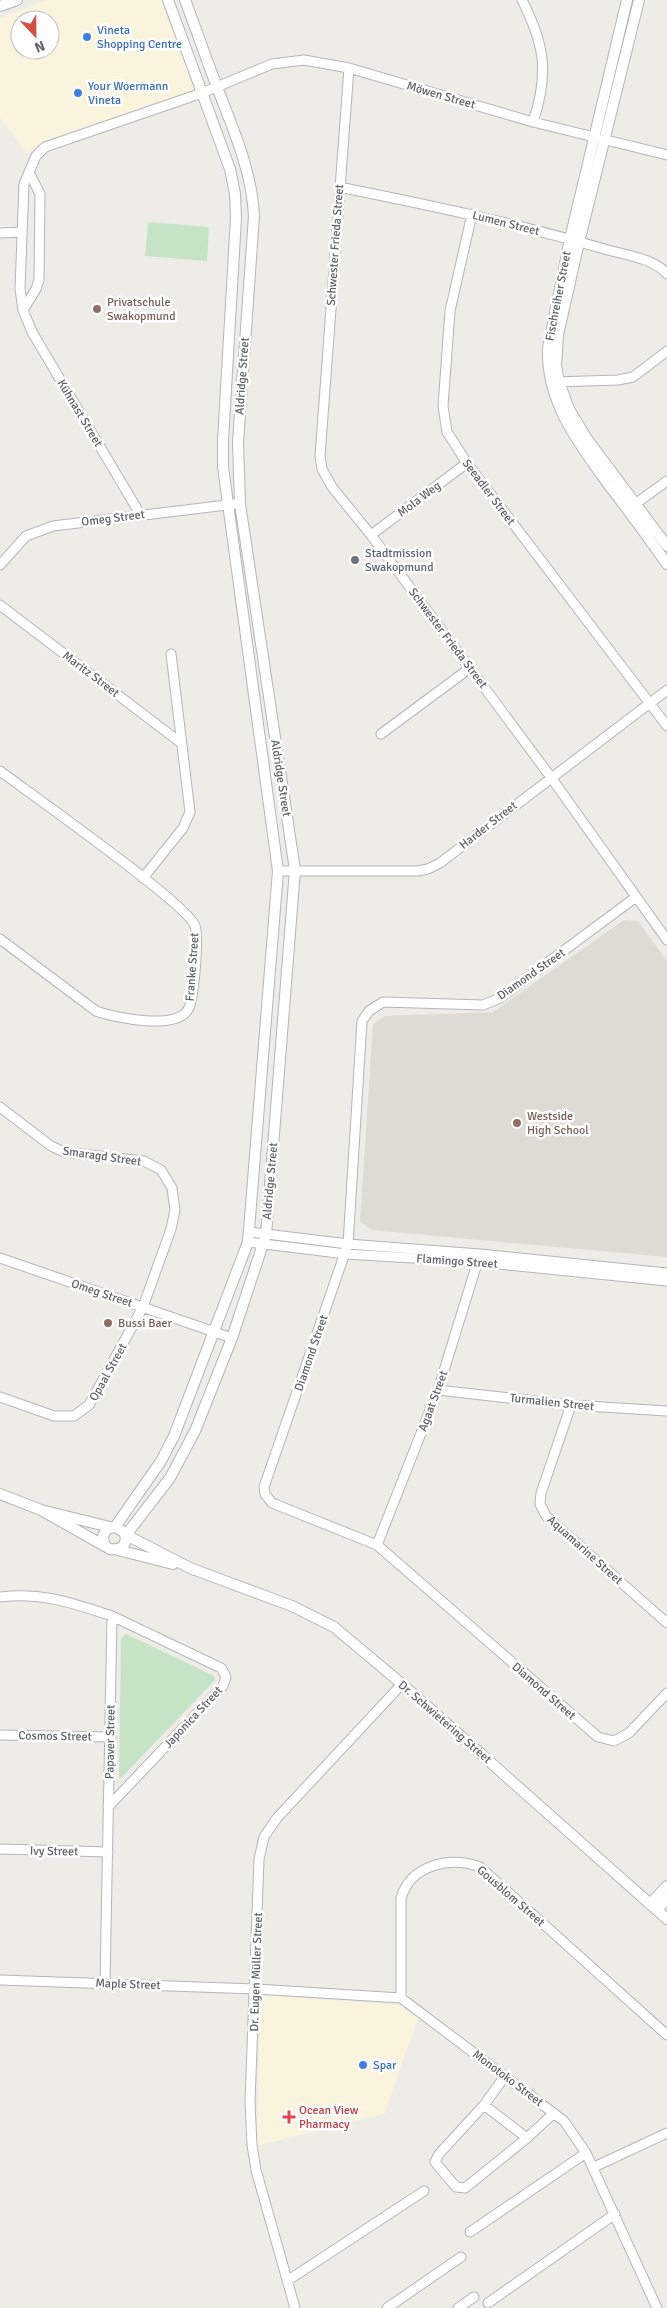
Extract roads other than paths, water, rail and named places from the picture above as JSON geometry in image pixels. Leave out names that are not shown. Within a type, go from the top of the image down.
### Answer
[{"type":"street","name":"Aldridge Street","points":[[112,1527],[160,1461],[174,1436],[249,1237],[278,871],[227,505],[223,440],[236,218],[235,194],[230,169],[168,0]]},
{"type":"street","name":"Aldridge Street","points":[[126,1535],[170,1478],[184,1456],[232,1338],[265,1239],[295,870],[240,504],[238,442],[254,216],[253,196],[245,162],[185,0]]},
{"type":"street","points":[[522,0],[538,39],[543,59],[544,79],[541,97],[533,122]]},
{"type":"street","name":"Fischreiher Street","points":[[627,0],[599,138],[574,240],[558,335],[554,382],[560,412],[574,437],[667,564]]},
{"type":"street","name":"Fischreiher Street","points":[[599,138],[639,0]]},
{"type":"street","name":"Möwen Street","points":[[217,87],[256,70],[289,61],[320,62],[349,68],[533,122],[667,155]]},
{"type":"street","name":"Schwester Frieda Street","points":[[349,68],[320,456],[322,468],[332,487],[371,535],[550,776],[667,940]]},
{"type":"street","name":"Kühnast Street","points":[[140,514],[32,332],[23,310],[20,289],[24,184],[36,156],[45,147],[217,87]]},
{"type":"street","points":[[23,310],[36,289],[39,280],[40,194],[29,172]]},
{"type":"street","name":"Lumen Street","points":[[339,187],[472,214],[574,240],[651,263],[667,274]]},
{"type":"street","name":"Seeadler Street","points":[[472,214],[450,311],[443,406],[447,432],[467,463],[667,726]]},
{"type":"street","points":[[0,233],[22,232]]},
{"type":"street","points":[[554,382],[618,380],[633,377],[667,351]]},
{"type":"street","name":"Fischreiher Street","points":[[554,382],[587,439],[667,546]]},
{"type":"street","points":[[226,388],[242,388]]},
{"type":"street","name":"Mola Weg","points":[[371,535],[467,463]]},
{"type":"street","points":[[627,509],[667,481]]},
{"type":"street","name":"Omeg Street","points":[[0,565],[26,536],[53,526],[140,514],[240,504]]},
{"type":"street","name":"Maritz Street","points":[[0,605],[181,743]]},
{"type":"street","points":[[142,878],[183,828],[190,812],[171,654]]},
{"type":"street","points":[[381,734],[470,668]]},
{"type":"street","name":"Harder Street","points":[[278,871],[417,871],[428,869],[440,863],[550,776],[667,690]]},
{"type":"street","name":"Franke Street","points":[[0,771],[142,878],[190,917],[195,926],[192,1001],[187,1013],[177,1020],[164,1022],[108,1015],[96,1011],[0,939]]},
{"type":"street","name":"Diamond Street","points":[[636,897],[500,998],[483,1004],[383,1002],[369,1011],[362,1021],[346,1254],[264,1487],[265,1494],[272,1503],[377,1545],[598,1738],[614,1741],[629,1733],[667,1693]]},
{"type":"street","name":"Smaragd Street","points":[[0,1107],[51,1146],[64,1152],[144,1161],[161,1170],[172,1188],[175,1210],[171,1229],[143,1307]]},
{"type":"street","name":"Flamingo Street","points":[[249,1237],[346,1254],[479,1258],[667,1273]]},
{"type":"street","name":"Flamingo Street","points":[[265,1239],[348,1244],[667,1281]]},
{"type":"street","name":"Omeg Street","points":[[0,1258],[232,1338]]},
{"type":"street","name":"Agaat Street","points":[[377,1545],[438,1390],[479,1258]]},
{"type":"street","name":"Opaal Street","points":[[0,1396],[54,1416],[74,1416],[89,1405],[143,1307]]},
{"type":"street","name":"Turmalien Street","points":[[438,1390],[571,1405],[667,1411]]},
{"type":"street","name":"Aquamarine Street","points":[[571,1405],[541,1493],[540,1504],[546,1516],[667,1623]]},
{"type":"street","points":[[0,1494],[41,1510],[104,1544],[110,1550],[118,1550],[126,1542],[126,1535],[122,1529],[41,1510]]},
{"type":"street","points":[[104,1544],[103,1536],[112,1527]]},
{"type":"street","name":"Dr. Schwietering Street","points":[[126,1535],[194,1570]]},
{"type":"street","name":"Dr. Schwietering Street","points":[[118,1550],[194,1570],[313,1615],[334,1627],[402,1684],[667,1919]]},
{"type":"street","points":[[0,1596],[33,1594],[56,1598],[112,1616]]},
{"type":"street","name":"Papaver Street","points":[[105,1983],[112,1616]]},
{"type":"street","name":"Japonica Street","points":[[108,1807],[223,1686],[226,1677],[221,1668],[112,1616]]},
{"type":"street","name":"Dr. Eugen Müller Street","points":[[296,2308],[256,2170],[252,2145],[250,2102],[256,1989],[259,1859],[264,1837],[277,1818],[402,1684]]},
{"type":"street","name":"Cosmos Street","points":[[0,1735],[111,1737]]},
{"type":"street","name":"Ivy Street","points":[[0,1849],[108,1852]]},
{"type":"street","name":"Gousblom Street","points":[[401,1998],[400,1898],[405,1885],[416,1873],[438,1865],[463,1861],[480,1867],[667,2035]]},
{"type":"street","points":[[654,1907],[667,1886]]},
{"type":"street","points":[[654,1907],[667,1900]]},
{"type":"street","name":"Maple Street","points":[[0,1980],[256,1989]]},
{"type":"street","points":[[256,1989],[401,1998]]},
{"type":"street","name":"Monotoko Street","points":[[401,1998],[564,2121],[586,2152],[594,2168],[657,2308]]},
{"type":"street","points":[[505,2076],[484,2105],[439,2154],[435,2162],[456,2187],[465,2188],[527,2138],[554,2113]]},
{"type":"street","points":[[484,2105],[527,2138]]},
{"type":"street","points":[[594,2168],[667,2133]]},
{"type":"street","points":[[470,2232],[586,2152]]},
{"type":"street","points":[[287,2281],[424,2191]]},
{"type":"street","points":[[488,2303],[615,2214]]},
{"type":"street","points":[[387,2308],[461,2257]]},
{"type":"street","points":[[458,2308],[474,2297]]},
{"type":"place","name":"Vineta Shopping Centre","points":[[87,37]]},
{"type":"place","name":"Your Woermann Vineta","points":[[78,93]]},
{"type":"place","name":"Privatschule Swakopmund","points":[[97,309]]},
{"type":"place","name":"Stadtmission Swakopmund","points":[[355,560]]},
{"type":"place","name":"Westside High School","points":[[517,1123]]},
{"type":"place","name":"Bussi Baer","points":[[108,1323]]},
{"type":"place","name":"Spar","points":[[363,2065]]},
{"type":"place","name":"Ocean View Pharmacy","points":[[289,2117]]}]
